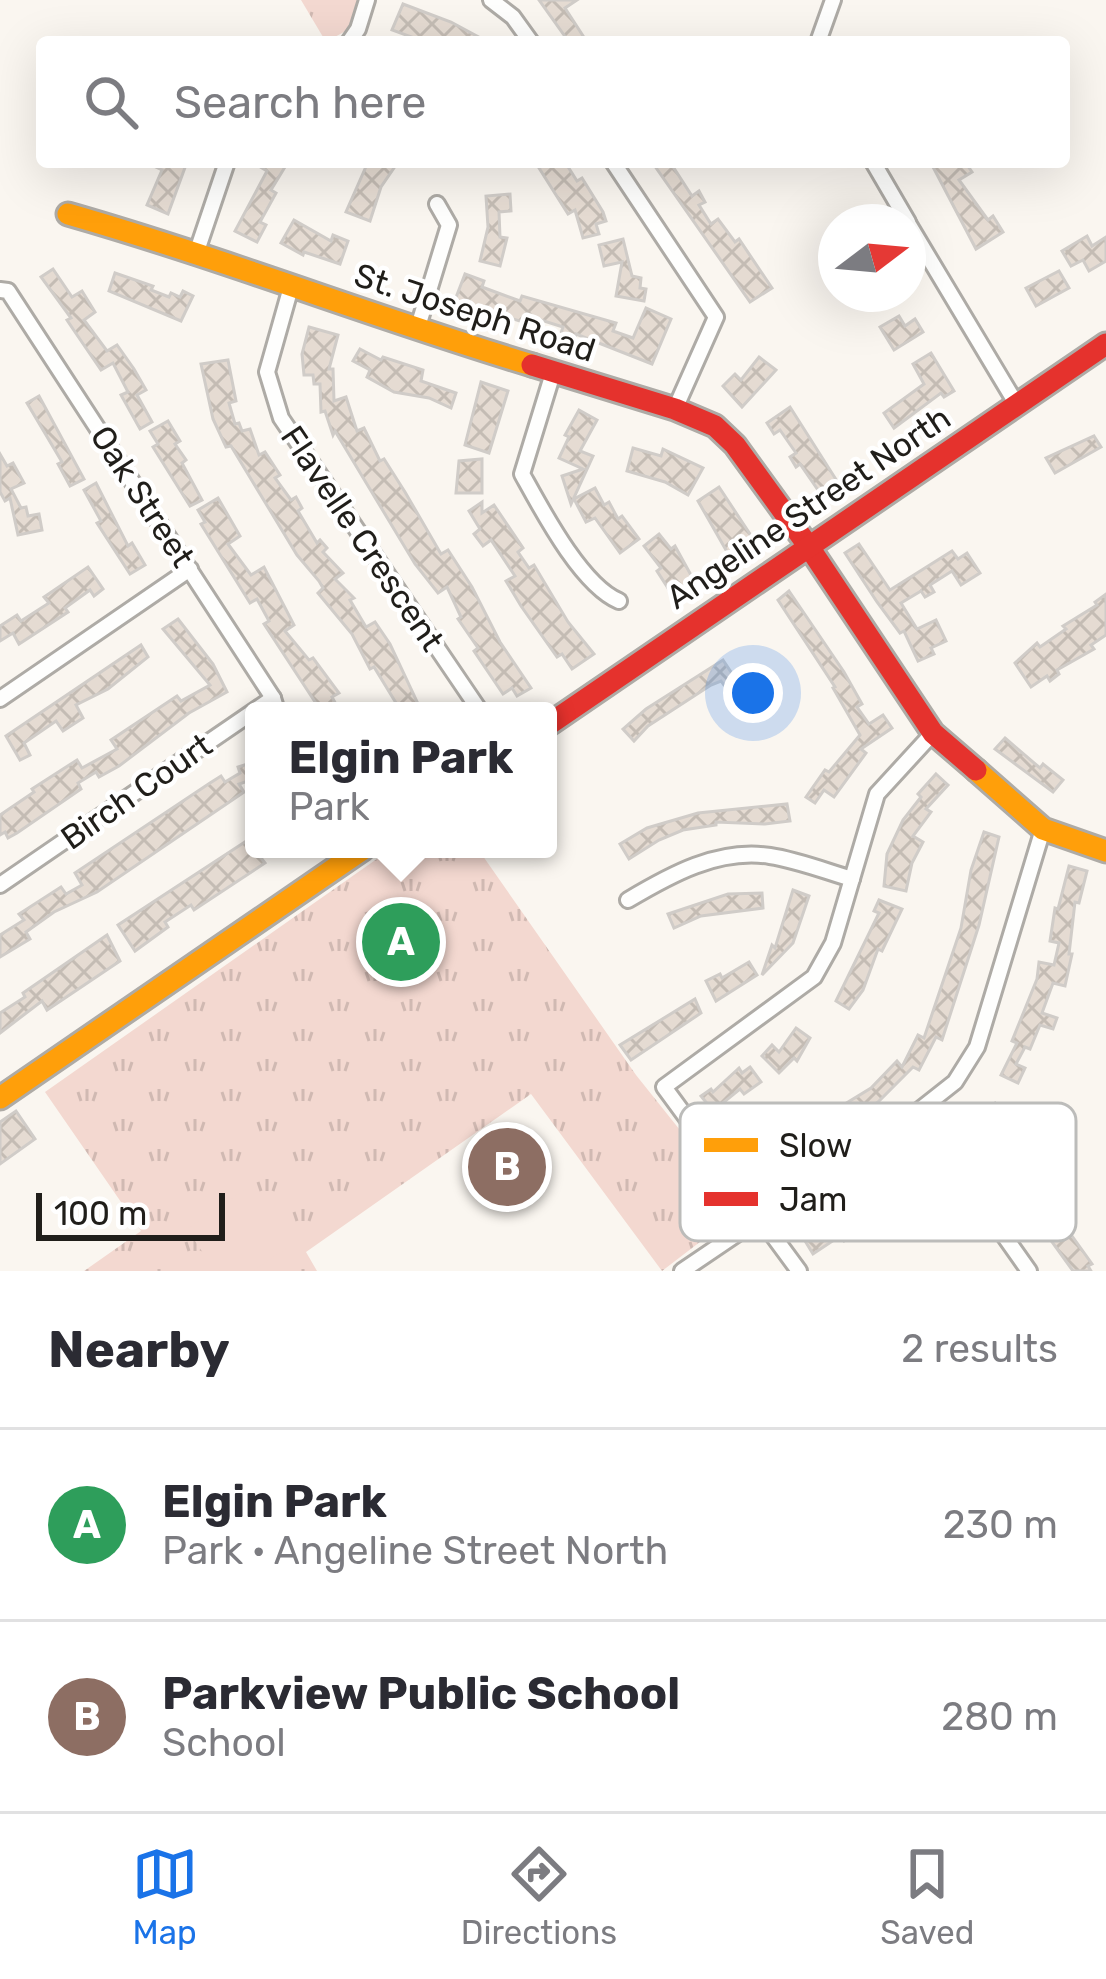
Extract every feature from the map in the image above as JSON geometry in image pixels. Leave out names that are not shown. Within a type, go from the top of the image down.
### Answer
[{"type":"street","points":[[353,36],[367,0]]},
{"type":"street","points":[[491,0],[514,17],[526,36]]},
{"type":"street","points":[[820,36],[833,0]]},
{"type":"street","points":[[197,251],[225,168]]},
{"type":"street","points":[[617,168],[716,317],[674,409]]},
{"type":"street","points":[[876,168],[898,204]]},
{"type":"street","points":[[417,330],[449,225],[437,204]]},
{"type":"street","name":"St. Joseph Road","points":[[68,214],[197,251],[417,330],[716,426],[809,547],[933,733],[1043,829]]},
{"type":"street","points":[[926,252],[1017,405]]},
{"type":"street","name":"Flavelle Crescent","points":[[292,287],[268,371],[281,418],[474,702]]},
{"type":"street","name":"Oak Street","points":[[0,290],[8,291],[273,702]]},
{"type":"street","name":"Angeline Street North","points":[[557,719],[1106,344]]},
{"type":"street","points":[[553,374],[523,474],[545,515],[603,594],[619,601]]},
{"type":"street","points":[[0,699],[190,569]]},
{"type":"street","name":"Birch Court","points":[[0,885],[245,725]]},
{"type":"street","points":[[680,1108],[664,1087],[814,977],[833,943],[877,794],[933,733]]},
{"type":"street","points":[[928,1103],[955,1082],[977,1047],[1043,829],[1106,851]]},
{"type":"street","points":[[628,900],[671,874],[722,857],[768,856],[852,879]]},
{"type":"street","points":[[0,1098],[342,858]]},
{"type":"street","points":[[682,1271],[727,1241]]},
{"type":"street","points":[[778,1241],[800,1271]]},
{"type":"street","points":[[1009,1241],[1030,1271]]},
{"type":"green space","points":[[301,0],[358,0],[351,28],[337,36],[322,36]]},
{"type":"green space","points":[[378,858],[484,858],[680,1130],[680,1241],[701,1241],[662,1271],[531,1094],[306,1252],[317,1271],[84,1271],[141,1231],[45,1092]]},
{"type":"green space","points":[[247,1188],[287,1248],[253,1271],[215,1271],[187,1229]]},
{"type":"building","points":[[539,0],[577,0],[565,8],[583,36],[565,36]]},
{"type":"building","points":[[403,4],[477,36],[408,36],[392,30]]},
{"type":"building","points":[[158,168],[185,168],[168,214],[147,205],[162,170]]},
{"type":"building","points":[[262,168],[284,168],[271,190],[276,193],[260,222],[266,225],[257,242],[235,231],[267,171]]},
{"type":"building","points":[[365,168],[394,168],[381,187],[370,221],[346,212]]},
{"type":"building","points":[[539,168],[569,168],[577,181],[582,178],[606,221],[596,224],[599,234],[583,238],[575,210],[568,214]]},
{"type":"building","points":[[656,168],[674,168],[692,196],[699,191],[705,202],[699,205],[711,224],[718,219],[735,242],[739,239],[772,288],[750,302]]},
{"type":"building","points":[[934,168],[969,168],[972,172],[959,180],[988,220],[993,216],[1003,232],[976,249]]},
{"type":"building","points":[[510,194],[511,211],[499,212],[500,237],[507,238],[500,266],[480,261],[488,227],[486,196]]},
{"type":"building","points":[[294,220],[331,241],[333,235],[348,241],[340,264],[303,255],[281,243]]},
{"type":"building","points":[[1087,236],[1092,246],[1106,237],[1106,261],[1089,271],[1083,260],[1071,266],[1062,251]]},
{"type":"building","points":[[623,239],[632,276],[641,278],[640,288],[646,289],[644,301],[616,296],[622,262],[604,266],[599,245]]},
{"type":"building","points":[[53,269],[72,297],[82,291],[95,312],[84,320],[107,351],[117,345],[134,369],[146,390],[137,395],[152,422],[140,429],[121,395],[128,392],[113,363],[101,370],[67,320],[71,318],[41,277]]},
{"type":"building","points":[[1059,271],[1069,288],[1036,306],[1026,288]]},
{"type":"building","points":[[115,273],[169,297],[171,293],[180,297],[183,291],[193,296],[181,321],[109,291]]},
{"type":"building","points":[[465,274],[484,281],[482,287],[520,301],[522,296],[616,323],[613,331],[633,338],[646,308],[671,319],[652,364],[576,334],[574,340],[560,336],[563,327],[541,320],[538,327],[455,300]]},
{"type":"building","points":[[899,316],[905,326],[915,319],[923,332],[894,350],[880,327]]},
{"type":"building","points":[[309,327],[338,335],[329,369],[333,369],[334,401],[346,397],[357,431],[364,428],[441,554],[448,550],[531,688],[517,696],[512,688],[503,694],[474,651],[478,648],[458,619],[447,587],[438,593],[415,564],[335,431],[333,435],[325,411],[321,412],[320,384],[314,384],[313,375],[304,375],[302,354]]},
{"type":"building","points":[[360,349],[381,360],[423,370],[421,381],[456,393],[451,408],[429,398],[394,392],[367,377],[370,370],[353,361]]},
{"type":"building","points":[[931,353],[954,391],[944,397],[941,393],[894,428],[884,413],[924,384],[913,364]]},
{"type":"building","points":[[759,357],[776,370],[742,407],[723,386],[735,374],[741,380]]},
{"type":"building","points":[[228,360],[236,401],[229,403],[235,424],[242,431],[250,429],[259,455],[265,452],[280,475],[275,478],[291,500],[296,497],[302,508],[298,511],[317,543],[320,540],[327,548],[323,552],[343,573],[335,579],[354,598],[350,600],[366,627],[375,622],[390,644],[417,702],[395,702],[374,667],[370,669],[352,634],[318,593],[323,588],[319,581],[297,555],[231,446],[226,447],[213,419],[201,364]]},
{"type":"building","points":[[481,382],[508,391],[489,453],[465,445]]},
{"type":"building","points":[[39,396],[84,479],[70,486],[58,464],[62,462],[27,403]]},
{"type":"building","points":[[790,407],[837,481],[820,493],[800,464],[796,467],[790,457],[796,453],[780,430],[774,434],[767,423]]},
{"type":"building","points":[[579,410],[597,420],[580,451],[593,456],[571,504],[562,476],[583,469],[559,458]]},
{"type":"building","points":[[168,421],[180,441],[175,444],[186,460],[182,463],[202,500],[190,506],[153,447],[158,444],[150,431]]},
{"type":"building","points":[[1094,436],[1101,447],[1055,473],[1046,458]]},
{"type":"building","points":[[633,448],[661,456],[663,449],[703,468],[688,495],[665,482],[627,471]]},
{"type":"building","points":[[0,454],[7,466],[13,463],[24,483],[11,489],[21,508],[26,507],[28,516],[39,514],[42,530],[18,535],[10,498],[5,501],[0,492]]},
{"type":"building","points":[[482,459],[482,493],[456,493],[459,461]]},
{"type":"building","points":[[96,483],[128,546],[132,543],[145,565],[130,574],[97,523],[101,521],[84,490]]},
{"type":"building","points":[[719,487],[754,540],[730,557],[698,501]]},
{"type":"building","points":[[595,488],[604,505],[609,502],[618,519],[622,516],[639,539],[620,553],[595,518],[586,522],[574,499]]},
{"type":"building","points":[[218,498],[240,536],[228,544],[251,575],[264,567],[294,625],[285,631],[339,693],[332,697],[335,702],[315,702],[264,624],[269,621],[257,599],[250,603],[201,524],[205,522],[198,510]]},
{"type":"building","points":[[482,502],[482,513],[494,505],[523,548],[518,552],[529,568],[534,565],[568,622],[594,654],[572,669],[562,654],[557,657],[521,606],[506,581],[515,576],[491,540],[483,546],[474,534],[480,529],[469,511]]},
{"type":"building","points":[[659,534],[671,549],[675,546],[697,586],[675,599],[644,546]]},
{"type":"building","points":[[859,544],[890,590],[952,551],[958,559],[967,553],[980,573],[961,585],[952,571],[930,585],[934,592],[925,597],[921,591],[901,603],[917,629],[936,620],[946,641],[931,648],[934,654],[918,661],[904,631],[900,633],[877,602],[845,553]]},
{"type":"building","points":[[88,567],[103,589],[94,596],[90,590],[65,608],[68,612],[19,644],[13,633],[0,641],[0,626],[17,615],[21,621],[49,603],[44,597]]},
{"type":"building","points":[[789,591],[844,672],[869,724],[883,715],[892,728],[861,749],[866,753],[834,797],[824,790],[815,803],[806,797],[860,735],[778,600]]},
{"type":"building","points":[[1106,594],[1106,635],[1091,645],[1094,649],[1057,670],[1059,674],[1050,681],[1047,676],[1031,687],[1015,663],[1037,643],[1040,647],[1066,629],[1063,626]]},
{"type":"building","points":[[178,619],[213,664],[227,692],[189,713],[119,766],[78,783],[81,789],[17,833],[8,838],[5,832],[0,835],[0,815],[32,789],[77,760],[82,768],[117,749],[111,740],[177,696],[181,701],[210,685],[163,629]]},
{"type":"building","points":[[141,645],[148,657],[108,689],[76,705],[83,718],[63,731],[56,721],[24,743],[30,755],[20,760],[6,736]]},
{"type":"building","points":[[723,660],[737,681],[726,688],[721,681],[711,685],[648,726],[634,741],[623,729],[646,709]]},
{"type":"building","points":[[1005,738],[1040,768],[1043,764],[1063,780],[1053,792],[995,749]]},
{"type":"building","points":[[245,765],[245,782],[239,784],[244,792],[97,892],[54,912],[26,932],[30,939],[0,957],[0,935],[24,920],[19,914],[61,887],[66,894],[82,885],[75,873],[221,776],[225,782],[240,773],[238,767]]},
{"type":"building","points":[[936,774],[948,785],[926,809],[931,812],[913,836],[923,842],[906,891],[884,886],[887,854],[903,820],[921,797],[918,794]]},
{"type":"building","points":[[787,804],[790,821],[716,822],[659,840],[629,859],[620,844],[647,828],[698,813]]},
{"type":"building","points":[[984,832],[999,837],[979,925],[942,1040],[936,1037],[919,1070],[913,1067],[878,1102],[846,1103],[871,1088],[897,1061],[902,1067],[918,1035],[924,1038],[961,928],[971,870]]},
{"type":"building","points":[[245,842],[245,858],[261,858],[265,863],[194,910],[191,905],[165,922],[168,927],[135,951],[118,925]]},
{"type":"building","points":[[1069,866],[1087,871],[1079,903],[1075,902],[1065,986],[1053,983],[1042,1013],[1057,1018],[1053,1029],[1040,1025],[1030,1049],[1025,1047],[1016,1064],[1025,1068],[1018,1083],[1001,1075],[1017,1043],[1012,1041],[1037,979],[1039,962],[1054,965],[1059,943],[1050,941],[1055,908]]},
{"type":"building","points":[[793,890],[809,896],[793,943],[762,975],[772,945],[775,948]]},
{"type":"building","points":[[762,893],[763,908],[701,916],[674,928],[668,914],[728,894]]},
{"type":"building","points":[[879,900],[902,909],[849,1009],[836,1001],[879,913],[874,911]]},
{"type":"building","points":[[107,935],[120,961],[47,1010],[42,1001],[0,1033],[0,1013]]},
{"type":"building","points":[[749,962],[757,975],[716,1001],[706,981],[720,974],[722,978]]},
{"type":"building","points":[[695,999],[701,1013],[631,1060],[620,1045]]},
{"type":"building","points":[[796,1028],[810,1038],[797,1061],[794,1058],[779,1073],[762,1056],[772,1045],[779,1052]]},
{"type":"building","points":[[750,1067],[761,1082],[744,1094],[740,1089],[723,1103],[707,1103],[701,1096],[713,1092],[739,1068],[742,1073]]},
{"type":"building","points":[[16,1111],[35,1139],[0,1164],[0,1122]]},
{"type":"building","points":[[805,1241],[832,1241],[813,1254]]},
{"type":"building","points":[[1051,1241],[1076,1241],[1092,1264],[1088,1266],[1091,1271],[1073,1271]]},
{"type":"traffic: slow","points":[[68,214],[532,365]]},
{"type":"traffic: slow","points":[[976,770],[1043,829],[1106,851]]},
{"type":"traffic: slow","points":[[0,1098],[350,858]]},
{"type":"traffic: jam","points":[[557,719],[1106,344]]},
{"type":"traffic: jam","points":[[532,365],[715,426],[735,445],[809,547],[933,733],[976,770]]},
{"type":"place","name":"Elgin Park","points":[[401,942]]},
{"type":"place","name":"Parkview Public School","points":[[507,1167]]}]
